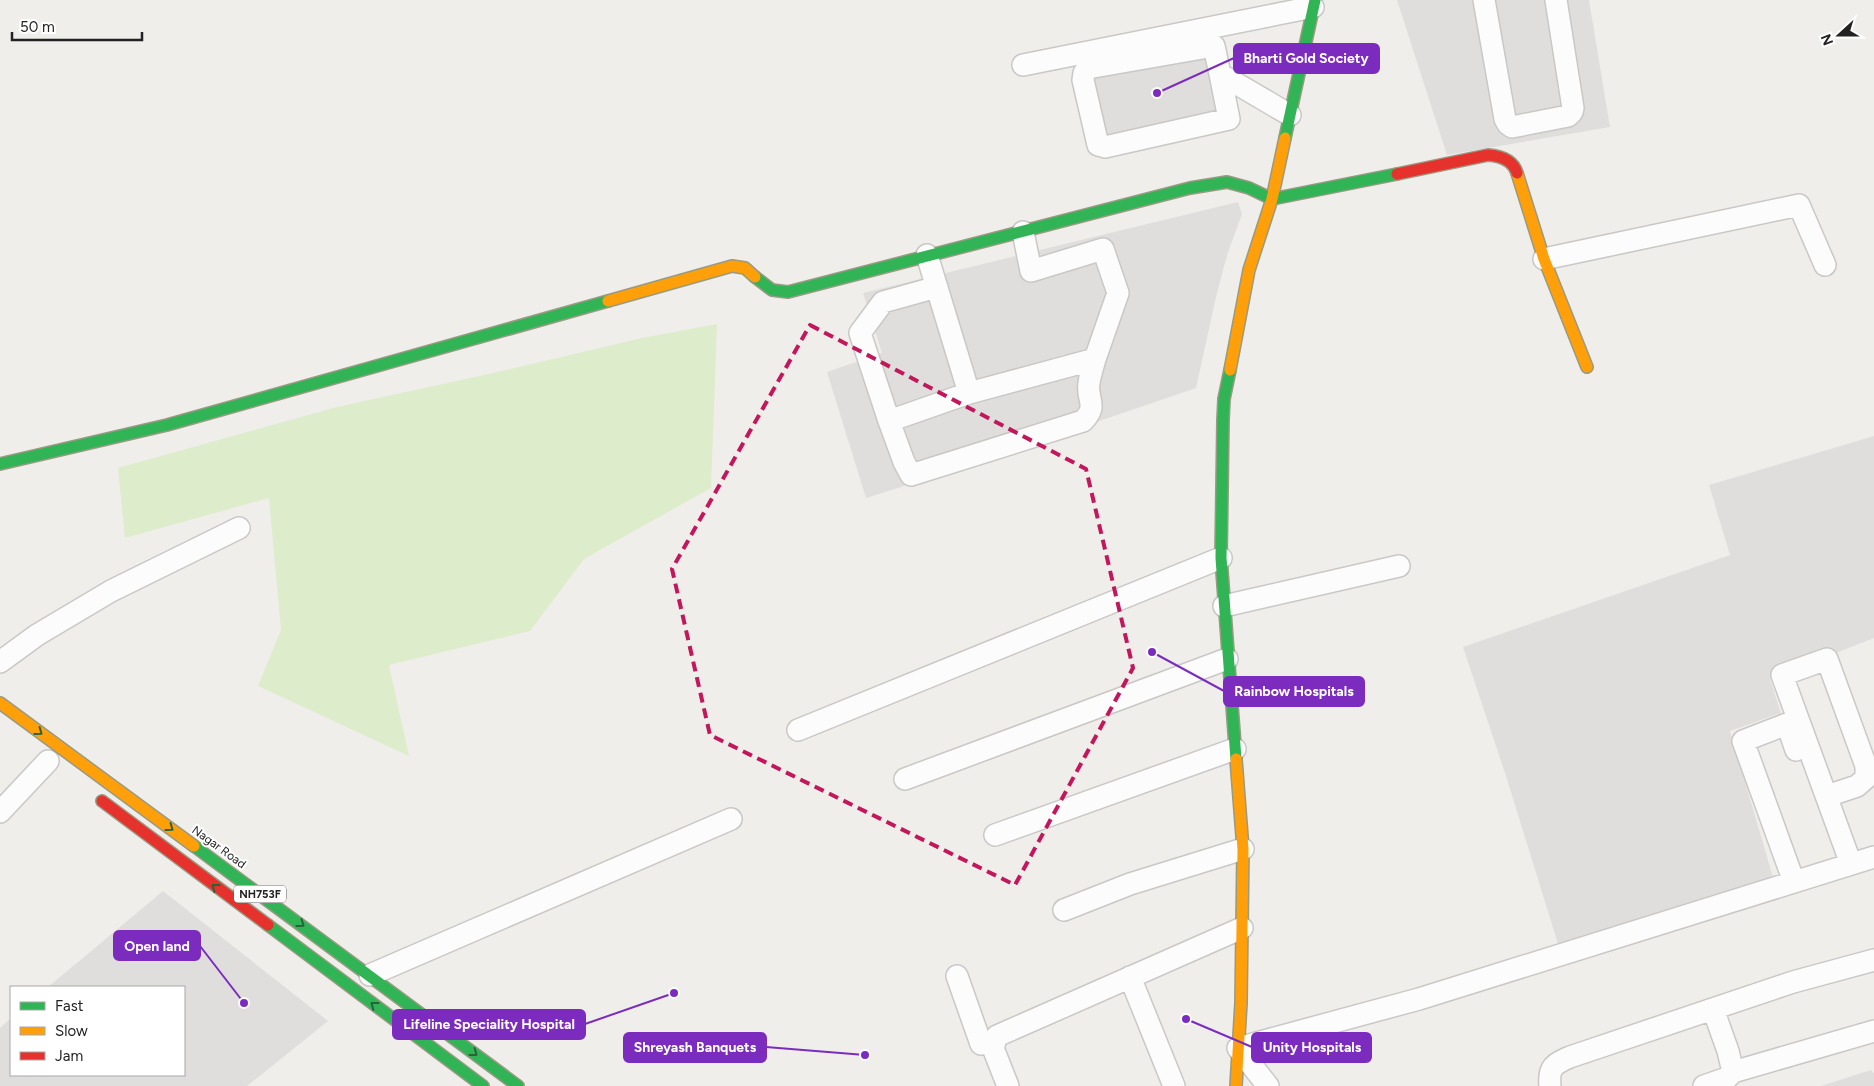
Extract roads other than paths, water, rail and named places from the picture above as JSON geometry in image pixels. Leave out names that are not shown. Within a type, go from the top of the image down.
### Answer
[{"type":"main road","points":[[1236,1086],[1243,849],[1220,558],[1224,399],[1249,270],[1272,199],[1314,4]]},
{"type":"main road","points":[[0,464],[167,425],[732,266],[741,266],[749,270],[772,290],[788,292],[1190,188],[1227,182],[1249,188],[1272,199],[1488,155],[1501,156],[1514,166],[1544,259],[1587,367]]},
{"type":"main road","name":"Nagar Road","points":[[0,703],[518,1086]]},
{"type":"main road","name":"NH753F","points":[[96,797],[483,1086]]},
{"type":"street","points":[[1484,0],[1505,119],[1512,127],[1568,116],[1572,112],[1573,108],[1556,0]]},
{"type":"street","points":[[1023,64],[1314,4]]},
{"type":"street","points":[[1220,74],[1229,119],[1105,148],[1098,145],[1083,80],[1084,73],[1088,68],[1214,46],[1220,74],[1290,115]]},
{"type":"street","points":[[1544,259],[1799,205],[1825,265]]},
{"type":"street","points":[[937,287],[883,302],[860,333],[889,422],[911,475],[942,467],[1083,420],[1091,413],[1092,404],[1088,385],[1118,293],[1103,249],[1031,271],[1023,232]]},
{"type":"street","points":[[927,255],[969,393]]},
{"type":"street","points":[[889,422],[969,393],[1095,359]]},
{"type":"street","points":[[0,662],[37,635],[110,591],[239,528]]},
{"type":"street","points":[[798,730],[1220,558]]},
{"type":"street","points":[[1224,606],[1399,566]]},
{"type":"street","points":[[905,779],[1228,658]]},
{"type":"street","points":[[1827,796],[1857,786],[1866,778],[1866,766],[1827,659],[1782,675],[1827,796],[1845,866]]},
{"type":"street","points":[[1794,882],[1743,741],[1787,724],[1845,866]]},
{"type":"street","points":[[995,835],[1235,749]]},
{"type":"street","points":[[0,812],[48,761]]},
{"type":"street","points":[[370,975],[731,819]]},
{"type":"street","points":[[1064,910],[1130,884],[1243,849]]},
{"type":"street","points":[[1268,1086],[1238,1048],[1419,999],[1874,857]]},
{"type":"street","points":[[1008,1086],[993,1048],[996,1036],[1242,928]]},
{"type":"street","points":[[1550,1086],[1550,1072],[1558,1062],[1570,1056],[1793,982],[1874,960]]},
{"type":"street","points":[[957,976],[980,1044],[994,1041]]},
{"type":"street","points":[[1130,977],[1174,1086]]},
{"type":"street","points":[[1712,1009],[1728,1051],[1733,1072]]},
{"type":"street","points":[[1704,1086],[1727,1078],[1733,1072],[1874,1031]]},
{"type":"place","name":"Bharti Gold Society","points":[[1157,93]]},
{"type":"place","name":"Rainbow Hospitals","points":[[1152,652]]},
{"type":"place","name":"Lifeline Speciality Hospital","points":[[674,993]]},
{"type":"place","name":"Open land","points":[[244,1003]]},
{"type":"place","name":"Unity Hospitals","points":[[1186,1019]]},
{"type":"place","name":"Shreyash Banquets","points":[[865,1055]]}]
